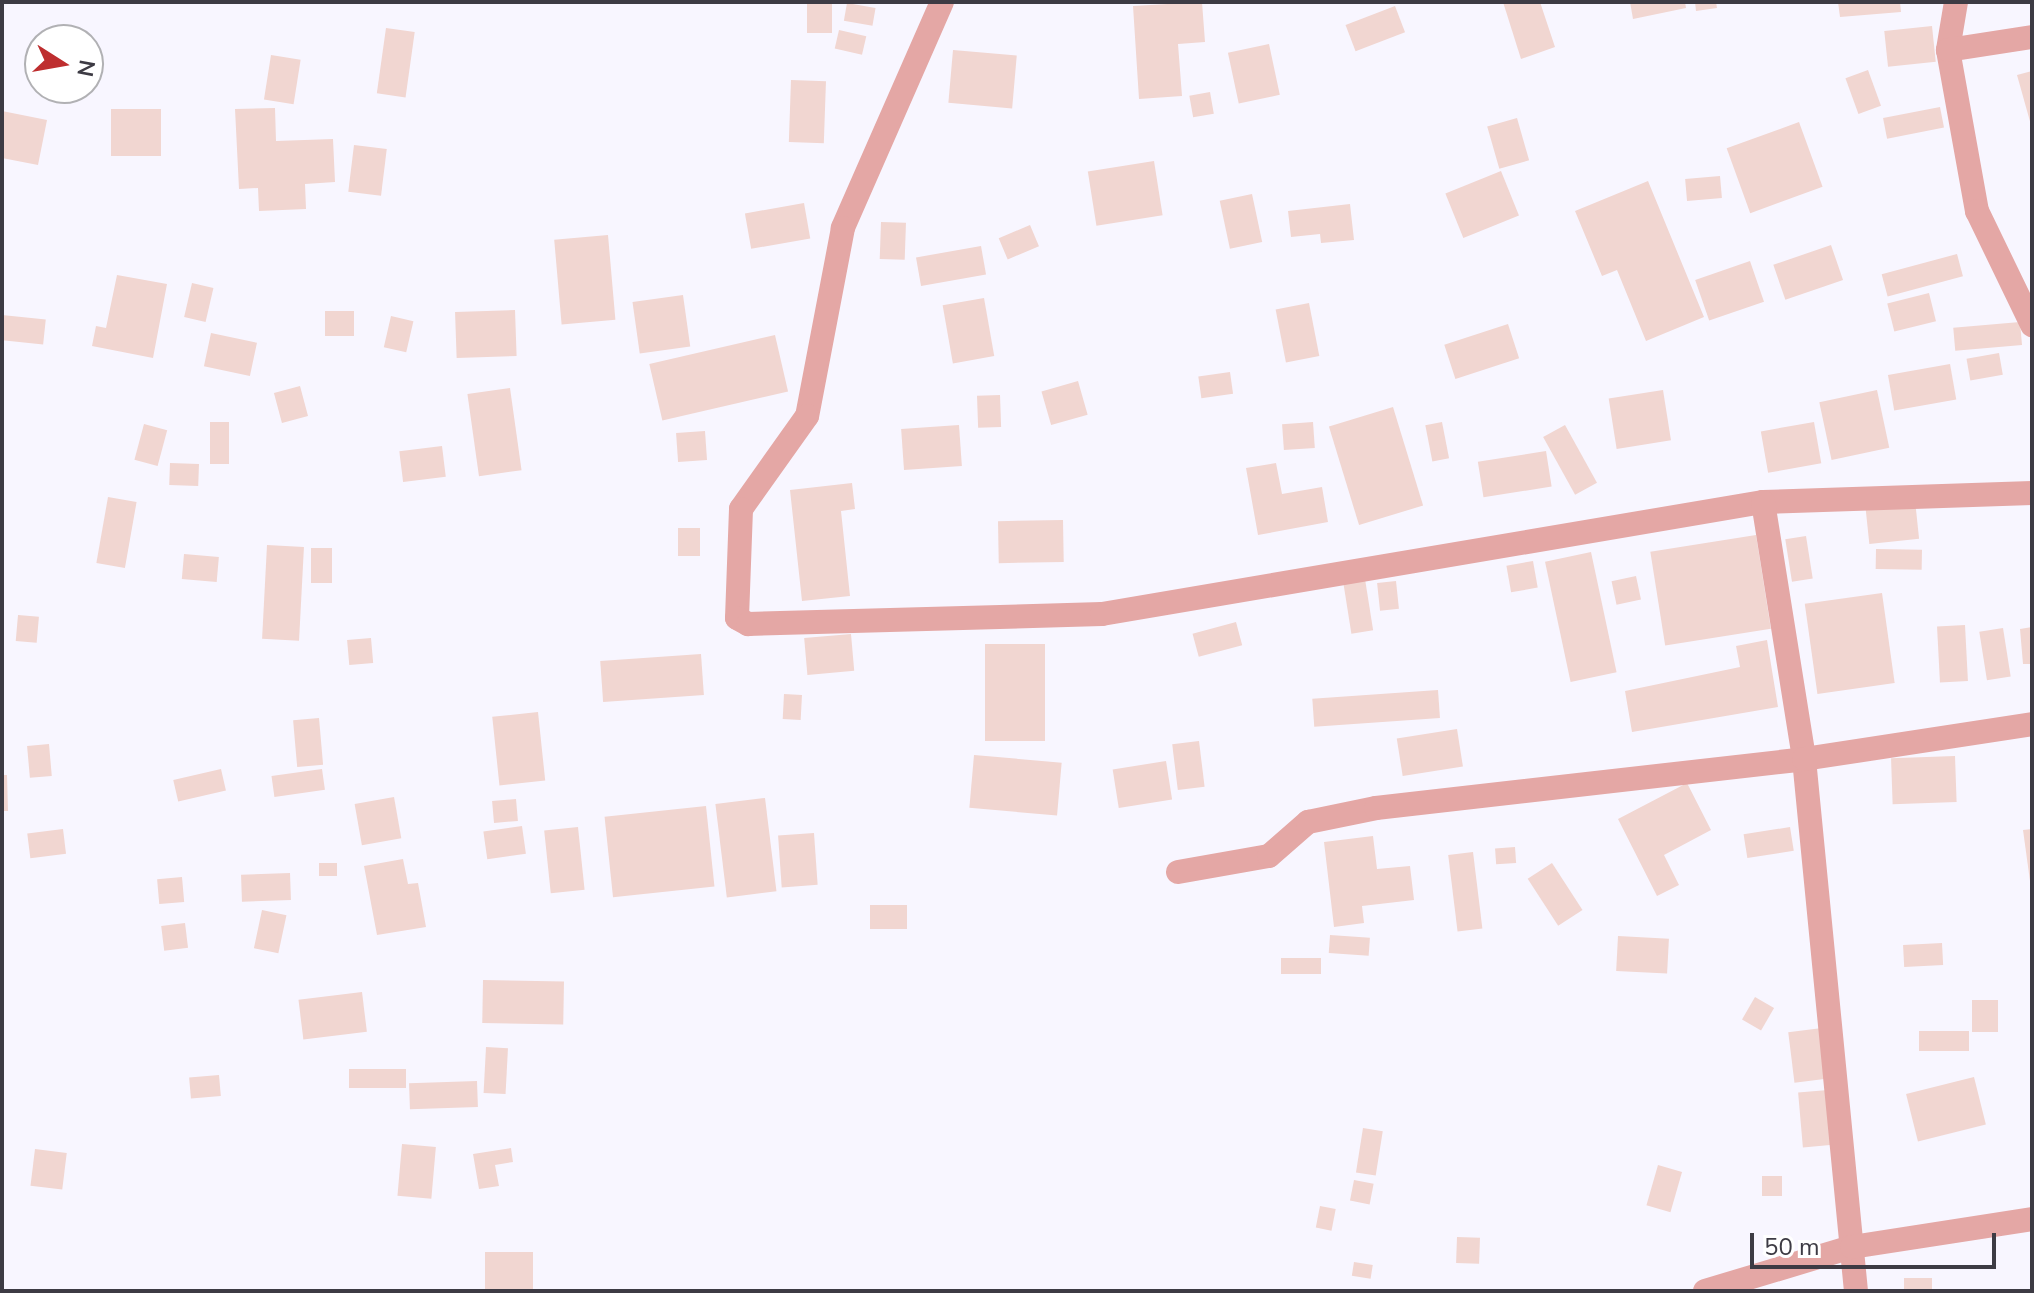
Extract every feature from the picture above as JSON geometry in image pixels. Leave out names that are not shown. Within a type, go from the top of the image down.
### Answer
[{"type":"street","points":[[942,2],[843,228],[807,416],[741,509],[737,618],[748,624],[1102,614],[1763,502],[2032,493]]},
{"type":"street","points":[[1956,2],[1948,50],[1977,211],[2032,325]]},
{"type":"street","points":[[1948,50],[2032,37]]},
{"type":"street","points":[[1763,502],[1804,759],[1856,1291]]},
{"type":"street","points":[[1178,872],[1269,856],[1308,822],[1376,808],[1804,759],[2032,724]]},
{"type":"street","points":[[1705,1291],[1852,1247],[2032,1219]]},
{"type":"building","points":[[807,2],[832,2],[832,33],[807,33]]},
{"type":"building","points":[[1202,2],[1205,42],[1178,44],[1182,96],[1139,99],[1133,6]]},
{"type":"building","points":[[1503,2],[1540,2],[1555,47],[1521,59]]},
{"type":"building","points":[[1630,2],[1685,2],[1686,8],[1633,19]]},
{"type":"building","points":[[1695,2],[1716,2],[1717,8],[1696,11]]},
{"type":"building","points":[[1838,2],[1900,2],[1901,12],[1840,17]]},
{"type":"building","points":[[847,3],[876,8],[872,26],[844,21]]},
{"type":"building","points":[[1395,6],[1405,32],[1356,51],[1346,25]]},
{"type":"building","points":[[1932,26],[1936,62],[1888,67],[1884,31]]},
{"type":"building","points":[[386,28],[415,32],[406,97],[377,93]]},
{"type":"building","points":[[839,30],[866,36],[862,55],[835,49]]},
{"type":"building","points":[[1269,44],[1280,95],[1239,104],[1228,53]]},
{"type":"building","points":[[953,50],[1017,56],[1012,108],[948,103]]},
{"type":"building","points":[[271,55],[301,60],[294,104],[264,99]]},
{"type":"building","points":[[1868,70],[1881,106],[1858,114],[1845,78]]},
{"type":"building","points":[[2032,71],[2032,125],[2031,125],[2017,75]]},
{"type":"building","points":[[791,80],[826,81],[824,143],[789,142]]},
{"type":"building","points":[[1210,92],[1214,114],[1193,117],[1189,96]]},
{"type":"building","points":[[1940,107],[1944,128],[1887,139],[1883,118]]},
{"type":"building","points":[[275,108],[276,141],[333,139],[335,182],[305,184],[306,209],[259,211],[258,188],[239,189],[235,109]]},
{"type":"building","points":[[111,109],[161,109],[161,156],[111,156]]},
{"type":"building","points":[[2,111],[47,120],[38,165],[2,158]]},
{"type":"building","points":[[1517,118],[1529,160],[1499,169],[1487,127]]},
{"type":"building","points":[[1799,122],[1823,187],[1750,213],[1727,148]]},
{"type":"building","points":[[354,145],[387,149],[381,196],[348,192]]},
{"type":"building","points":[[1154,161],[1163,215],[1096,226],[1088,171]]},
{"type":"building","points":[[1501,171],[1519,216],[1463,238],[1445,193]]},
{"type":"building","points":[[1720,176],[1722,198],[1687,201],[1685,179]]},
{"type":"building","points":[[1648,181],[1704,317],[1646,341],[1617,270],[1602,276],[1575,211]]},
{"type":"building","points":[[1252,194],[1262,242],[1230,249],[1220,201]]},
{"type":"building","points":[[804,203],[810,238],[751,249],[745,213]]},
{"type":"building","points":[[1350,204],[1354,240],[1321,243],[1320,234],[1291,237],[1288,211]]},
{"type":"building","points":[[881,222],[906,223],[905,260],[880,259]]},
{"type":"building","points":[[1030,225],[1039,246],[1008,259],[999,238]]},
{"type":"building","points":[[608,235],[615,320],[562,324],[554,240]]},
{"type":"building","points":[[1831,245],[1843,280],[1785,300],[1773,265]]},
{"type":"building","points":[[981,246],[986,275],[921,286],[916,257]]},
{"type":"building","points":[[1957,254],[1963,276],[1888,296],[1882,274]]},
{"type":"building","points":[[1750,261],[1764,302],[1709,321],[1695,280]]},
{"type":"building","points":[[117,275],[167,284],[153,358],[92,346],[96,326],[106,328]]},
{"type":"building","points":[[192,283],[213,288],[206,322],[184,317]]},
{"type":"building","points":[[1929,293],[1936,321],[1894,332],[1887,303]]},
{"type":"building","points":[[683,295],[690,346],[640,354],[632,302]]},
{"type":"building","points":[[984,298],[994,356],[953,363],[943,305]]},
{"type":"building","points":[[1309,303],[1319,356],[1286,362],[1276,309]]},
{"type":"building","points":[[515,310],[517,356],[457,358],[455,312]]},
{"type":"building","points":[[325,311],[354,311],[354,336],[325,336]]},
{"type":"building","points":[[2,315],[46,320],[43,344],[2,340]]},
{"type":"building","points":[[391,316],[413,321],[406,352],[384,347]]},
{"type":"building","points":[[2020,322],[2022,345],[1955,351],[1953,328]]},
{"type":"building","points":[[1508,324],[1519,358],[1455,379],[1444,345]]},
{"type":"building","points":[[211,333],[257,343],[250,376],[204,366]]},
{"type":"building","points":[[775,335],[788,392],[662,421],[649,364]]},
{"type":"building","points":[[1999,353],[2003,375],[1970,380],[1967,359]]},
{"type":"building","points":[[1950,364],[1956,399],[1894,410],[1888,375]]},
{"type":"building","points":[[1230,372],[1233,394],[1201,398],[1198,376]]},
{"type":"building","points":[[1078,381],[1088,415],[1051,425],[1041,391]]},
{"type":"building","points":[[300,386],[308,416],[282,423],[274,393]]},
{"type":"building","points":[[510,388],[522,470],[479,476],[467,394]]},
{"type":"building","points":[[1663,390],[1671,440],[1617,449],[1609,399]]},
{"type":"building","points":[[1877,390],[1889,448],[1832,460],[1819,402]]},
{"type":"building","points":[[1000,395],[1001,427],[978,428],[977,396]]},
{"type":"building","points":[[1393,407],[1423,505],[1359,525],[1329,427]]},
{"type":"building","points":[[210,422],[229,422],[229,464],[210,464]]},
{"type":"building","points":[[1313,422],[1315,448],[1284,450],[1282,424]]},
{"type":"building","points":[[1442,422],[1449,458],[1432,462],[1425,425]]},
{"type":"building","points":[[1814,422],[1821,463],[1768,473],[1761,431]]},
{"type":"building","points":[[144,424],[167,430],[158,466],[134,460]]},
{"type":"building","points":[[959,425],[962,466],[904,470],[901,429]]},
{"type":"building","points":[[1565,425],[1597,483],[1575,495],[1543,437]]},
{"type":"building","points":[[705,431],[707,460],[678,462],[676,433]]},
{"type":"building","points":[[442,446],[446,477],[403,482],[399,451]]},
{"type":"building","points":[[1546,451],[1552,487],[1483,497],[1478,462]]},
{"type":"building","points":[[170,463],[199,464],[198,486],[169,485]]},
{"type":"building","points":[[1276,463],[1282,494],[1322,487],[1328,522],[1258,535],[1246,468]]},
{"type":"building","points":[[852,483],[855,509],[841,511],[850,596],[802,601],[790,490]]},
{"type":"building","points":[[108,497],[137,502],[125,568],[96,563]]},
{"type":"building","points":[[1915,500],[1919,539],[1869,544],[1865,505]]},
{"type":"building","points":[[1063,520],[1064,562],[999,563],[998,521]]},
{"type":"building","points":[[678,528],[700,528],[700,556],[678,556]]},
{"type":"building","points":[[1756,535],[1771,629],[1665,646],[1650,552]]},
{"type":"building","points":[[1806,536],[1813,578],[1792,582],[1785,539]]},
{"type":"building","points":[[267,545],[304,547],[299,641],[262,639]]},
{"type":"building","points":[[311,548],[332,548],[332,583],[311,583]]},
{"type":"building","points":[[1876,549],[1922,550],[1922,570],[1876,569]]},
{"type":"building","points":[[1591,552],[1617,672],[1571,682],[1545,562]]},
{"type":"building","points":[[184,554],[219,557],[217,582],[182,579]]},
{"type":"building","points":[[1533,561],[1538,588],[1511,592],[1506,566]]},
{"type":"building","points":[[1636,576],[1641,599],[1617,605],[1612,581]]},
{"type":"building","points":[[1365,579],[1373,630],[1351,634],[1343,582]]},
{"type":"building","points":[[1396,581],[1399,609],[1380,611],[1377,583]]},
{"type":"building","points":[[1882,593],[1895,683],[1817,694],[1805,604]]},
{"type":"building","points":[[18,615],[39,617],[37,643],[16,641]]},
{"type":"building","points":[[1236,622],[1242,645],[1199,657],[1193,634]]},
{"type":"building","points":[[1965,625],[1968,681],[1940,682],[1937,626]]},
{"type":"building","points":[[2032,627],[2032,664],[2023,664],[2020,629]]},
{"type":"building","points":[[2003,628],[2011,676],[1987,680],[1979,632]]},
{"type":"building","points":[[851,634],[854,671],[807,675],[804,638]]},
{"type":"building","points":[[371,638],[373,663],[349,665],[347,640]]},
{"type":"building","points":[[1767,640],[1778,707],[1632,732],[1625,691],[1740,667],[1736,646]]},
{"type":"building","points":[[985,644],[1045,644],[1045,741],[985,741]]},
{"type":"building","points":[[701,654],[704,695],[603,702],[600,661]]},
{"type":"building","points":[[1438,690],[1440,718],[1314,727],[1312,699]]},
{"type":"building","points":[[784,694],[802,695],[801,720],[783,719]]},
{"type":"building","points":[[538,712],[545,781],[499,785],[492,717]]},
{"type":"building","points":[[319,718],[323,765],[297,767],[293,720]]},
{"type":"building","points":[[1457,729],[1463,767],[1403,776],[1397,739]]},
{"type":"building","points":[[1199,741],[1205,787],[1178,790],[1172,744]]},
{"type":"building","points":[[49,744],[52,776],[30,778],[27,746]]},
{"type":"building","points":[[974,755],[1062,763],[1057,815],[969,808]]},
{"type":"building","points":[[1955,756],[1957,802],[1893,804],[1891,758]]},
{"type":"building","points":[[1166,761],[1172,800],[1119,808],[1113,769]]},
{"type":"building","points":[[221,769],[226,790],[178,801],[173,780]]},
{"type":"building","points":[[322,769],[325,790],[274,797],[271,776]]},
{"type":"building","points":[[2,775],[7,775],[8,811],[2,811]]},
{"type":"building","points":[[1687,783],[1711,830],[1664,855],[1679,885],[1657,896],[1618,819]]},
{"type":"building","points":[[394,797],[401,838],[362,845],[355,804]]},
{"type":"building","points":[[765,798],[776,891],[727,897],[715,804]]},
{"type":"building","points":[[516,799],[518,821],[494,823],[492,801]]},
{"type":"building","points":[[706,806],[714,887],[613,897],[605,817]]},
{"type":"building","points":[[522,826],[526,854],[487,859],[483,831]]},
{"type":"building","points":[[578,827],[585,890],[551,893],[544,831]]},
{"type":"building","points":[[1790,827],[1794,851],[1747,858],[1744,834]]},
{"type":"building","points":[[63,829],[66,854],[30,858],[27,833]]},
{"type":"building","points":[[2032,829],[2032,881],[2030,881],[2023,830]]},
{"type":"building","points":[[814,833],[818,885],[782,887],[778,836]]},
{"type":"building","points":[[1373,836],[1377,869],[1410,866],[1414,900],[1362,906],[1364,923],[1334,927],[1324,842]]},
{"type":"building","points":[[1515,847],[1516,863],[1496,864],[1495,848]]},
{"type":"building","points":[[1473,852],[1482,928],[1458,931],[1448,855]]},
{"type":"building","points":[[403,859],[408,884],[418,883],[426,927],[377,935],[364,866]]},
{"type":"building","points":[[319,863],[337,863],[337,876],[319,876]]},
{"type":"building","points":[[1552,863],[1582,910],[1558,926],[1528,879]]},
{"type":"building","points":[[290,873],[291,900],[242,902],[241,875]]},
{"type":"building","points":[[182,877],[184,902],[159,904],[157,879]]},
{"type":"building","points":[[870,905],[907,905],[907,929],[870,929]]},
{"type":"building","points":[[262,910],[286,915],[278,953],[254,948]]},
{"type":"building","points":[[185,923],[188,948],[164,951],[161,926]]},
{"type":"building","points":[[1330,935],[1370,938],[1369,956],[1329,953]]},
{"type":"building","points":[[1618,936],[1669,939],[1667,974],[1616,971]]},
{"type":"building","points":[[1942,943],[1943,965],[1904,967],[1903,945]]},
{"type":"building","points":[[1281,958],[1321,958],[1321,974],[1281,974]]},
{"type":"building","points":[[483,980],[564,981],[563,1024],[482,1023]]},
{"type":"building","points":[[362,992],[367,1032],[303,1040],[298,1000]]},
{"type":"building","points":[[1755,997],[1774,1008],[1761,1031],[1742,1020]]},
{"type":"building","points":[[1972,1000],[1998,1000],[1998,1032],[1972,1032]]},
{"type":"building","points":[[1822,1028],[1828,1079],[1794,1083],[1788,1032]]},
{"type":"building","points":[[1919,1031],[1969,1031],[1969,1051],[1919,1051]]},
{"type":"building","points":[[486,1047],[508,1048],[506,1094],[484,1093]]},
{"type":"building","points":[[349,1069],[406,1069],[406,1088],[349,1088]]},
{"type":"building","points":[[219,1075],[221,1096],[191,1099],[189,1078]]},
{"type":"building","points":[[1974,1077],[1986,1125],[1918,1141],[1906,1094]]},
{"type":"building","points":[[477,1081],[478,1107],[410,1109],[409,1083]]},
{"type":"building","points":[[1828,1090],[1833,1145],[1803,1147],[1798,1093]]},
{"type":"building","points":[[1363,1128],[1383,1131],[1376,1176],[1356,1172]]},
{"type":"building","points":[[402,1144],[436,1147],[431,1199],[397,1196]]},
{"type":"building","points":[[511,1148],[513,1162],[495,1165],[499,1186],[479,1189],[473,1154]]},
{"type":"building","points":[[35,1149],[67,1153],[62,1190],[30,1186]]},
{"type":"building","points":[[1658,1165],[1682,1172],[1670,1212],[1646,1205]]},
{"type":"building","points":[[1762,1176],[1782,1176],[1782,1196],[1762,1196]]},
{"type":"building","points":[[1354,1180],[1374,1184],[1370,1204],[1350,1201]]},
{"type":"building","points":[[1320,1206],[1336,1209],[1332,1231],[1316,1228]]},
{"type":"building","points":[[1457,1237],[1480,1238],[1479,1264],[1456,1263]]},
{"type":"building","points":[[485,1252],[533,1252],[533,1291],[485,1291]]},
{"type":"building","points":[[1354,1262],[1373,1265],[1371,1279],[1352,1276]]},
{"type":"building","points":[[1904,1278],[1932,1278],[1932,1291],[1904,1291]]}]
